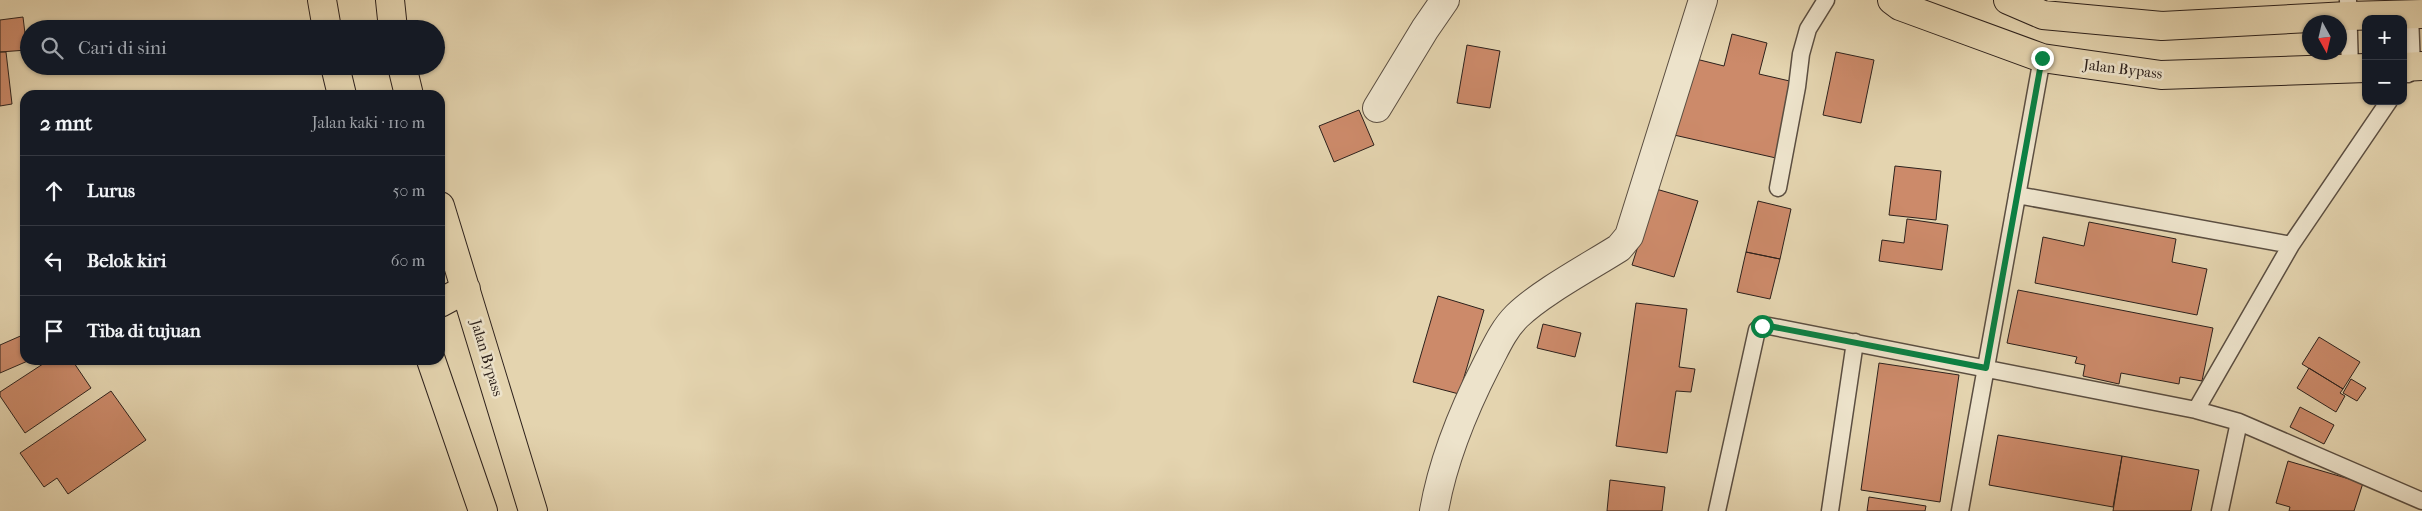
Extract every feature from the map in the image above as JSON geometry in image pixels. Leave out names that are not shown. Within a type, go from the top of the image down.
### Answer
[{"type":"highway","points":[[322,0],[325,20]]},
{"type":"highway","points":[[390,0],[392,20]]},
{"type":"highway","name":"Jalan Bypass","points":[[1892,0],[1900,6],[2042,58],[2161,75],[2358,68]]},
{"type":"highway","points":[[2008,0],[2162,26],[2348,8],[2416,15]]},
{"type":"highway","points":[[337,75],[341,90]]},
{"type":"highway","points":[[404,75],[408,90]]},
{"type":"highway","name":"Jalan Bypass","points":[[445,222],[533,511]]},
{"type":"highway","points":[[445,300],[466,289]]},
{"type":"highway","points":[[433,365],[484,511]]},
{"type":"street","points":[[1377,108],[1445,0]]},
{"type":"street","points":[[1434,511],[1438,489],[1450,448],[1472,393],[1506,329],[1519,314],[1536,301],[1619,248],[1628,236],[1703,0]]},
{"type":"lane","points":[[1778,188],[1798,88],[1801,54],[1808,29],[1826,0]]},
{"type":"lane","points":[[2348,8],[2358,68]]},
{"type":"lane","points":[[2410,70],[2416,15]]},
{"type":"lane","points":[[1960,511],[2042,58]]},
{"type":"lane","points":[[2196,410],[2291,246],[2386,105]]},
{"type":"lane","points":[[2017,195],[2291,246]]},
{"type":"lane","points":[[1717,511],[1757,330],[1762,326],[1855,342],[2196,410],[2239,422],[2422,500]]},
{"type":"lane","points":[[1830,511],[1855,342]]},
{"type":"lane","points":[[2220,511],[2239,422]]},
{"type":"building","points":[[23,17],[23,20],[20,20],[20,51],[0,52],[0,20]]},
{"type":"building","points":[[1732,34],[1767,43],[1759,74],[1794,82],[1776,158],[1674,135],[1692,58],[1724,66]]},
{"type":"building","points":[[1467,45],[1500,51],[1490,108],[1457,103]]},
{"type":"building","points":[[0,52],[6,52],[12,104],[0,106]]},
{"type":"building","points":[[1836,52],[1874,60],[1861,123],[1823,115]]},
{"type":"building","points":[[1359,110],[1374,145],[1334,162],[1319,126]]},
{"type":"building","points":[[1895,166],[1941,171],[1936,220],[1889,215]]},
{"type":"building","points":[[1656,189],[1698,201],[1674,277],[1632,265]]},
{"type":"building","points":[[1758,201],[1791,209],[1780,259],[1746,252]]},
{"type":"building","points":[[1907,219],[1948,225],[1942,270],[1879,261],[1882,240],[1904,243]]},
{"type":"building","points":[[2089,222],[2176,239],[2172,262],[2207,269],[2197,315],[2035,283],[2043,237],[2084,246]]},
{"type":"building","points":[[1746,252],[1780,259],[1770,299],[1737,292]]},
{"type":"building","points":[[2018,290],[2213,328],[2202,381],[2180,377],[2179,384],[2121,373],[2119,384],[2083,376],[2085,365],[2075,363],[2077,357],[2007,343]]},
{"type":"building","points":[[1438,296],[1484,310],[1459,394],[1413,382]]},
{"type":"building","points":[[1636,303],[1687,309],[1679,367],[1695,369],[1691,392],[1676,391],[1667,453],[1616,446]]},
{"type":"building","points":[[1543,324],[1581,333],[1575,357],[1537,348]]},
{"type":"building","points":[[20,336],[20,364],[0,373],[0,345]]},
{"type":"building","points":[[2319,337],[2360,362],[2343,389],[2302,364]]},
{"type":"building","points":[[1879,363],[1959,375],[1940,502],[1861,490]]},
{"type":"building","points":[[41,365],[75,365],[91,388],[25,433],[0,396],[0,392]]},
{"type":"building","points":[[2309,368],[2343,389],[2340,393],[2345,396],[2336,412],[2297,388]]},
{"type":"building","points":[[2351,379],[2366,388],[2357,401],[2343,393]]},
{"type":"building","points":[[111,391],[146,440],[68,494],[57,478],[44,487],[20,453]]},
{"type":"building","points":[[2300,407],[2334,425],[2324,444],[2290,427]]},
{"type":"building","points":[[1998,435],[2122,456],[2113,507],[1989,485]]},
{"type":"building","points":[[2122,456],[2199,470],[2191,511],[2113,511]]},
{"type":"building","points":[[2288,461],[2363,483],[2354,511],[2289,511],[2290,507],[2276,503]]},
{"type":"building","points":[[1610,480],[1665,487],[1662,511],[1607,511]]},
{"type":"building","points":[[1869,497],[1926,506],[1925,511],[1867,511]]},
{"type":"route","points":[[1762,326],[1986,368],[2042,58]]}]
